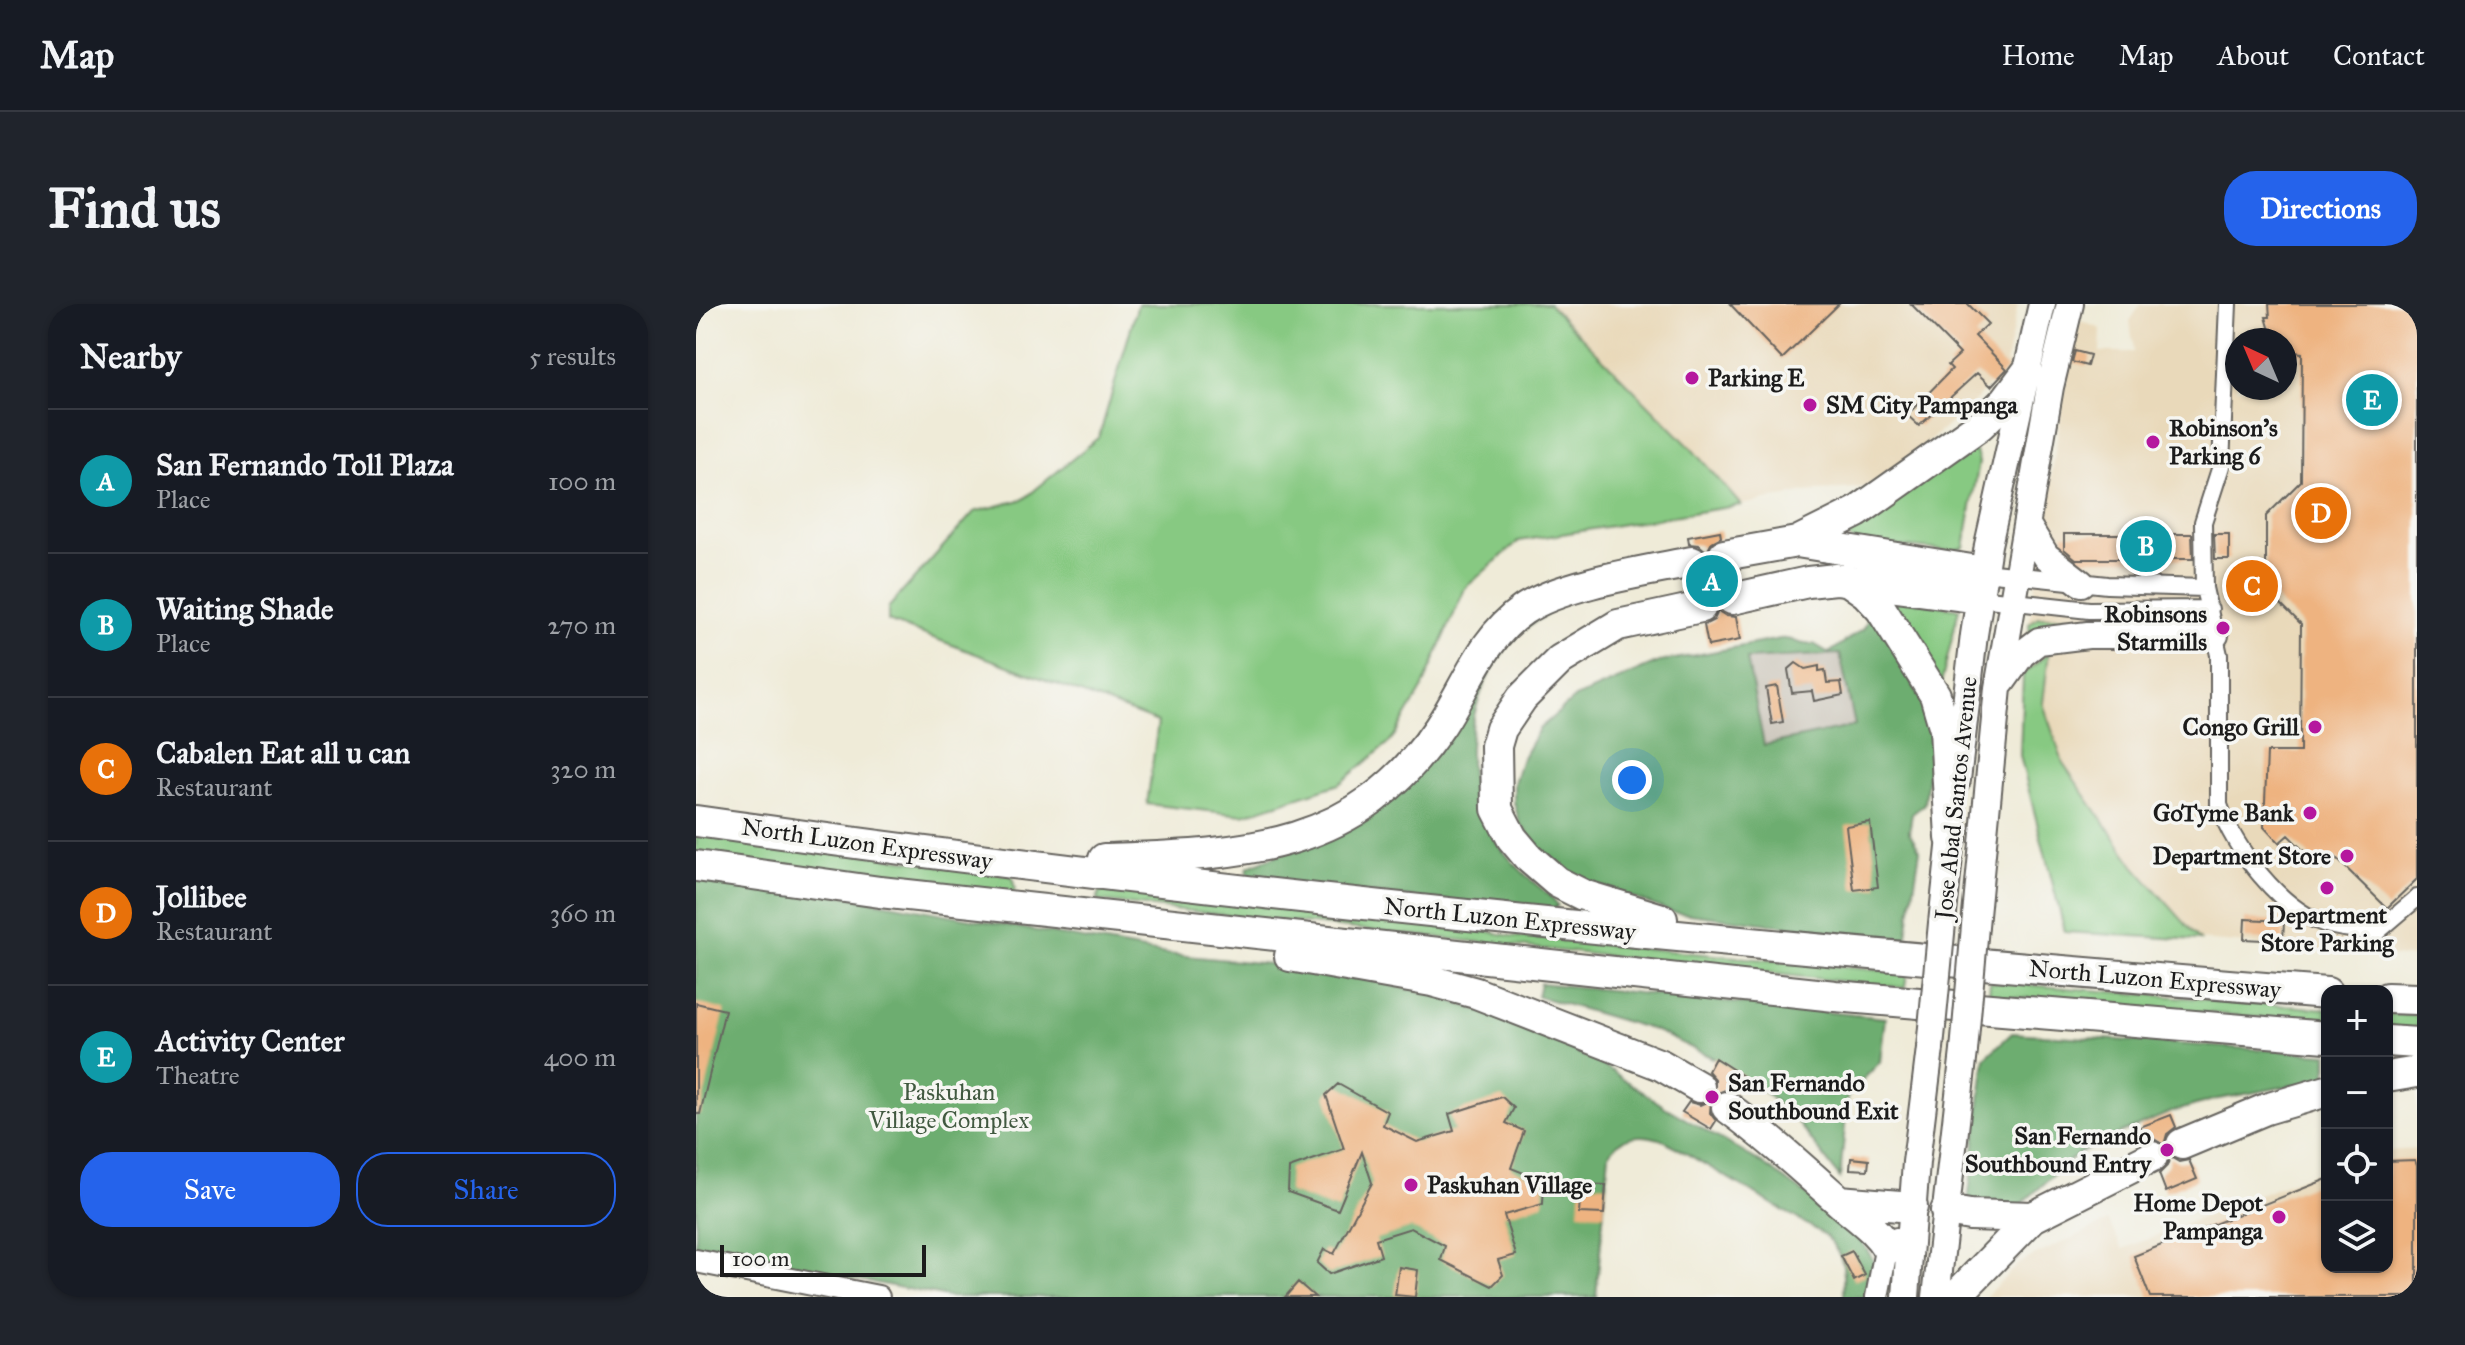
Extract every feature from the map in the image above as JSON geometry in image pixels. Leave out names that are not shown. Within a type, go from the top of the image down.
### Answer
[{"type":"highway","name":"Jose Abad Santos Avenue","points":[[1904,1297],[1951,838],[1982,585],[2042,304]]},
{"type":"highway","name":"Jose Abad Santos Avenue","points":[[1936,1297],[1964,1051],[1998,688],[2050,387],[2070,304]]},
{"type":"highway","points":[[1724,555],[1797,542],[1857,512],[1965,437],[2001,406],[2027,372]]},
{"type":"highway","points":[[2027,525],[2046,556],[2081,583]]},
{"type":"highway","points":[[1797,542],[1982,585]]},
{"type":"highway","points":[[1002,862],[1213,854],[1276,842],[1330,825],[1372,802],[1405,772],[1448,716],[1491,640],[1522,610],[1568,590],[1692,562]]},
{"type":"highway","points":[[1732,599],[1808,582],[1846,579],[1982,585]]},
{"type":"highway","points":[[1846,579],[1881,609],[1935,695],[1945,729],[1951,838]]},
{"type":"highway","points":[[1701,607],[1618,625],[1560,660],[1522,698],[1501,729],[1495,755],[1497,809],[1512,838],[1528,857],[1557,882],[1583,895],[1629,911],[1777,946]]},
{"type":"highway","points":[[1998,688],[2022,654],[2039,641],[2088,635],[2215,635]]},
{"type":"highway","name":"North Luzon Expressway","points":[[696,821],[1261,893],[1777,946],[2321,992]]},
{"type":"highway","name":"North Luzon Expressway","points":[[696,866],[880,892],[1835,996],[2321,1036]]},
{"type":"highway","points":[[1028,908],[1432,981],[1502,1002],[1632,1053],[1661,1065],[1699,1087]]},
{"type":"highway","points":[[2393,998],[2417,999]]},
{"type":"highway","points":[[2393,1041],[2417,1043]]},
{"type":"highway","points":[[2393,1076],[2417,1072]]},
{"type":"highway","points":[[2182,1144],[2266,1109],[2321,1093]]},
{"type":"highway","points":[[1727,1107],[1774,1141],[1876,1231],[1904,1297]]},
{"type":"highway","points":[[1955,1297],[2033,1217],[2152,1157]]},
{"type":"highway","points":[[1839,1201],[1912,1215],[1946,1211],[2033,1217]]},
{"type":"main road","points":[[1877,1297],[1886,1256],[1912,1215]]},
{"type":"main road","points":[[696,1261],[878,1297]]},
{"type":"street","points":[[2228,304],[2221,466],[2203,522],[2204,588],[2219,655],[2219,805],[2226,826],[2252,865],[2287,901],[2326,924],[2377,932],[2417,898]]},
{"type":"street","points":[[1982,585],[2018,576],[2081,583],[2204,588]]},
{"type":"street","points":[[1982,585],[2012,603],[2089,610],[2210,609]]},
{"type":"shaded area","name":"SM City Pampanga","points":[[1549,304],[2018,304],[2006,363],[2010,365],[2008,373],[1995,387],[1989,385],[1969,408],[1903,462],[1866,487],[1806,492],[1741,505],[1691,448]]},
{"type":"shaded area","name":"Robinsons Starmills","points":[[2141,304],[2417,304],[2417,958],[2065,932],[2020,756],[2028,631],[2069,361],[2081,321],[2101,329],[2100,352],[2134,352],[2130,321]]},
{"type":"shaded area","points":[[1841,654],[1856,726],[1763,745],[1747,659]]},
{"type":"shaded area","name":"Home Depot Pampanga","points":[[2417,1149],[2417,1297],[1985,1297],[2019,1263],[2108,1221],[2123,1249],[2321,1170],[2321,1273],[2393,1273],[2393,1151]]},
{"type":"green space","points":[[1138,304],[1549,304],[1691,448],[1741,505],[1519,541],[1465,588],[1422,689],[1391,741],[1339,784],[1243,815],[1147,804],[1158,722],[888,621],[888,608],[974,512],[1024,499],[1099,437]]},
{"type":"green space","points":[[1968,448],[1976,452],[1979,462],[1964,547],[1952,551],[1854,542],[1847,536],[1848,532]]},
{"type":"green space","points":[[1881,595],[1959,609],[1940,688]]},
{"type":"green space","points":[[1568,601],[1529,626],[1509,645],[1483,689],[1471,736],[1473,786],[1491,834],[1514,864],[1555,901],[1558,905],[1553,911],[1260,883],[1247,875],[1248,867],[1353,824],[1508,633]]},
{"type":"green space","points":[[1855,607],[1876,610],[1930,718],[1931,746],[1925,804],[1912,814],[1909,832],[1920,850],[1906,941],[1672,912],[1559,871],[1520,824],[1514,802],[1514,783],[1521,761],[1539,729],[1575,698],[1659,662],[1780,639],[1814,644],[1829,653],[1864,628],[1868,619]],"holes":[[[1840,654],[1855,726],[1764,745],[1747,659]]]},
{"type":"green space","points":[[2204,616],[2207,624],[2030,635],[2029,624],[2038,617]]},
{"type":"green space","points":[[2049,652],[2043,703],[2063,763],[2135,867],[2200,940],[2065,932],[2020,756],[2023,675]]},
{"type":"green space","points":[[696,829],[1012,876],[1015,889],[1012,894],[696,855]]},
{"type":"green space","name":"Paskuhan Village Complex","points":[[696,869],[1166,954],[1312,968],[1427,993],[1477,1010],[1540,1033],[1606,1067],[1806,1194],[1856,1232],[1875,1263],[1871,1297],[1844,1297],[1842,1263],[1837,1250],[1825,1235],[1665,1141],[1641,1136],[1620,1142],[1609,1154],[1596,1297],[948,1297],[696,1248]]},
{"type":"green space","points":[[1101,888],[1414,917],[1511,936],[1907,973],[1905,988],[1097,901]]},
{"type":"green space","points":[[1990,982],[2321,1009],[2321,1023],[1989,995]]},
{"type":"green space","points":[[1540,983],[1885,1018],[1880,1062],[1848,1095],[1840,1178],[1792,1115],[1754,1084],[1713,1058],[1654,1030],[1537,996]]},
{"type":"green space","points":[[2393,1014],[2417,1016],[2417,1029],[2393,1027]]},
{"type":"green space","points":[[2012,1033],[2321,1054],[2321,1080],[2213,1100],[2169,1113],[2107,1139],[2077,1154],[2016,1209],[1968,1202],[1985,1058]]},
{"type":"building","points":[[1730,304],[1839,304],[1782,359]]},
{"type":"building","points":[[1911,304],[1968,304],[1988,324],[1975,336],[2007,369],[1991,386],[1977,373],[1919,426],[1907,415],[1952,369],[1948,365],[1960,354]]},
{"type":"building","points":[[2269,304],[2417,304],[2417,879],[2387,908],[2335,857],[2322,869],[2288,835],[2279,843],[2264,827],[2267,752],[2300,752],[2301,624],[2266,589],[2266,516],[2301,481],[2302,353],[2297,352],[2297,328],[2270,328],[2266,317],[2270,317]]},
{"type":"building","points":[[2075,351],[2090,355],[2087,366],[2072,362]]},
{"type":"building","points":[[1720,531],[1721,537],[1712,542],[1707,552],[1699,545],[1689,544],[1688,537]]},
{"type":"building","points":[[2064,534],[2192,534],[2193,559],[2076,559],[2064,549]]},
{"type":"building","points":[[2214,534],[2229,534],[2229,559],[2215,559]]},
{"type":"building","points":[[1709,565],[1717,572],[1727,573],[1729,581],[1719,586],[1715,595],[1697,589],[1696,580],[1704,575]]},
{"type":"building","points":[[1718,611],[1736,617],[1740,640],[1708,646],[1704,625],[1714,620]]},
{"type":"building","points":[[1796,663],[1805,669],[1819,666],[1819,671],[1825,670],[1827,683],[1841,682],[1843,695],[1814,701],[1812,691],[1792,693],[1788,670]]},
{"type":"building","points":[[1777,686],[1783,722],[1772,724],[1766,688]]},
{"type":"building","points":[[1870,822],[1878,887],[1854,890],[1846,826]]},
{"type":"building","points":[[2245,919],[2284,921],[2283,941],[2244,939]]},
{"type":"building","points":[[696,1003],[725,1010],[700,1114],[696,1114]]},
{"type":"building","points":[[1715,1058],[1743,1076],[1735,1091],[1728,1089],[1715,1094],[1715,1079],[1708,1071]]},
{"type":"building","points":[[1338,1084],[1388,1112],[1383,1125],[1417,1142],[1454,1131],[1449,1114],[1502,1097],[1514,1108],[1506,1123],[1524,1131],[1511,1168],[1544,1181],[1543,1204],[1504,1215],[1516,1255],[1498,1260],[1503,1275],[1492,1286],[1441,1260],[1445,1246],[1411,1228],[1376,1239],[1381,1256],[1329,1274],[1317,1263],[1324,1249],[1334,1254],[1372,1183],[1362,1152],[1338,1210],[1288,1192],[1289,1168],[1344,1149],[1326,1095]]},
{"type":"building","points":[[1711,1100],[1710,1113],[1716,1121],[1711,1129],[1682,1112],[1689,1102],[1700,1105]]},
{"type":"building","points":[[2171,1115],[2176,1127],[2167,1134],[2164,1145],[2154,1139],[2145,1141],[2140,1127]]},
{"type":"building","points":[[2170,1157],[2179,1162],[2189,1160],[2197,1179],[2166,1192],[2159,1174]]},
{"type":"building","points":[[1851,1158],[1869,1160],[1868,1170],[1850,1169]]},
{"type":"building","name":"Home Depot Pampanga","points":[[2415,1160],[2417,1166],[2417,1297],[2150,1297],[2134,1256],[2321,1181],[2321,1273],[2393,1273],[2393,1161]]},
{"type":"building","points":[[1581,1184],[1606,1185],[1604,1214],[1579,1213]]},
{"type":"building","points":[[1852,1251],[1865,1275],[1854,1281],[1841,1256]]},
{"type":"building","points":[[1399,1267],[1418,1270],[1415,1297],[1395,1295]]},
{"type":"building","points":[[1298,1282],[1315,1297],[1285,1297]]},
{"type":"place","name":"Parking E","points":[[1692,378]]},
{"type":"place","name":"Activity Center","points":[[2372,400]]},
{"type":"place","name":"SM City Pampanga","points":[[1810,405]]},
{"type":"place","name":"Robinson's Parking 6","points":[[2153,442]]},
{"type":"place","name":"Jollibee","points":[[2321,513]]},
{"type":"place","name":"Waiting Shade","points":[[2146,546]]},
{"type":"place","name":"San Fernando Toll Plaza","points":[[1712,581]]},
{"type":"place","name":"Cabalen Eat all u can","points":[[2252,586]]},
{"type":"place","name":"Robinsons Starmills","points":[[2223,628]]},
{"type":"place","name":"Congo Grill","points":[[2315,727]]},
{"type":"place","name":"GoTyme Bank","points":[[2310,813]]},
{"type":"place","name":"Department Store","points":[[2347,856]]},
{"type":"place","name":"Department Store Parking","points":[[2327,888]]},
{"type":"place","name":"San Fernando Southbound Exit","points":[[1712,1097]]},
{"type":"place","name":"San Fernando Southbound Entry","points":[[2167,1150]]},
{"type":"place","name":"Paskuhan Village","points":[[1411,1185]]},
{"type":"place","name":"Home Depot Pampanga","points":[[2279,1217]]}]
